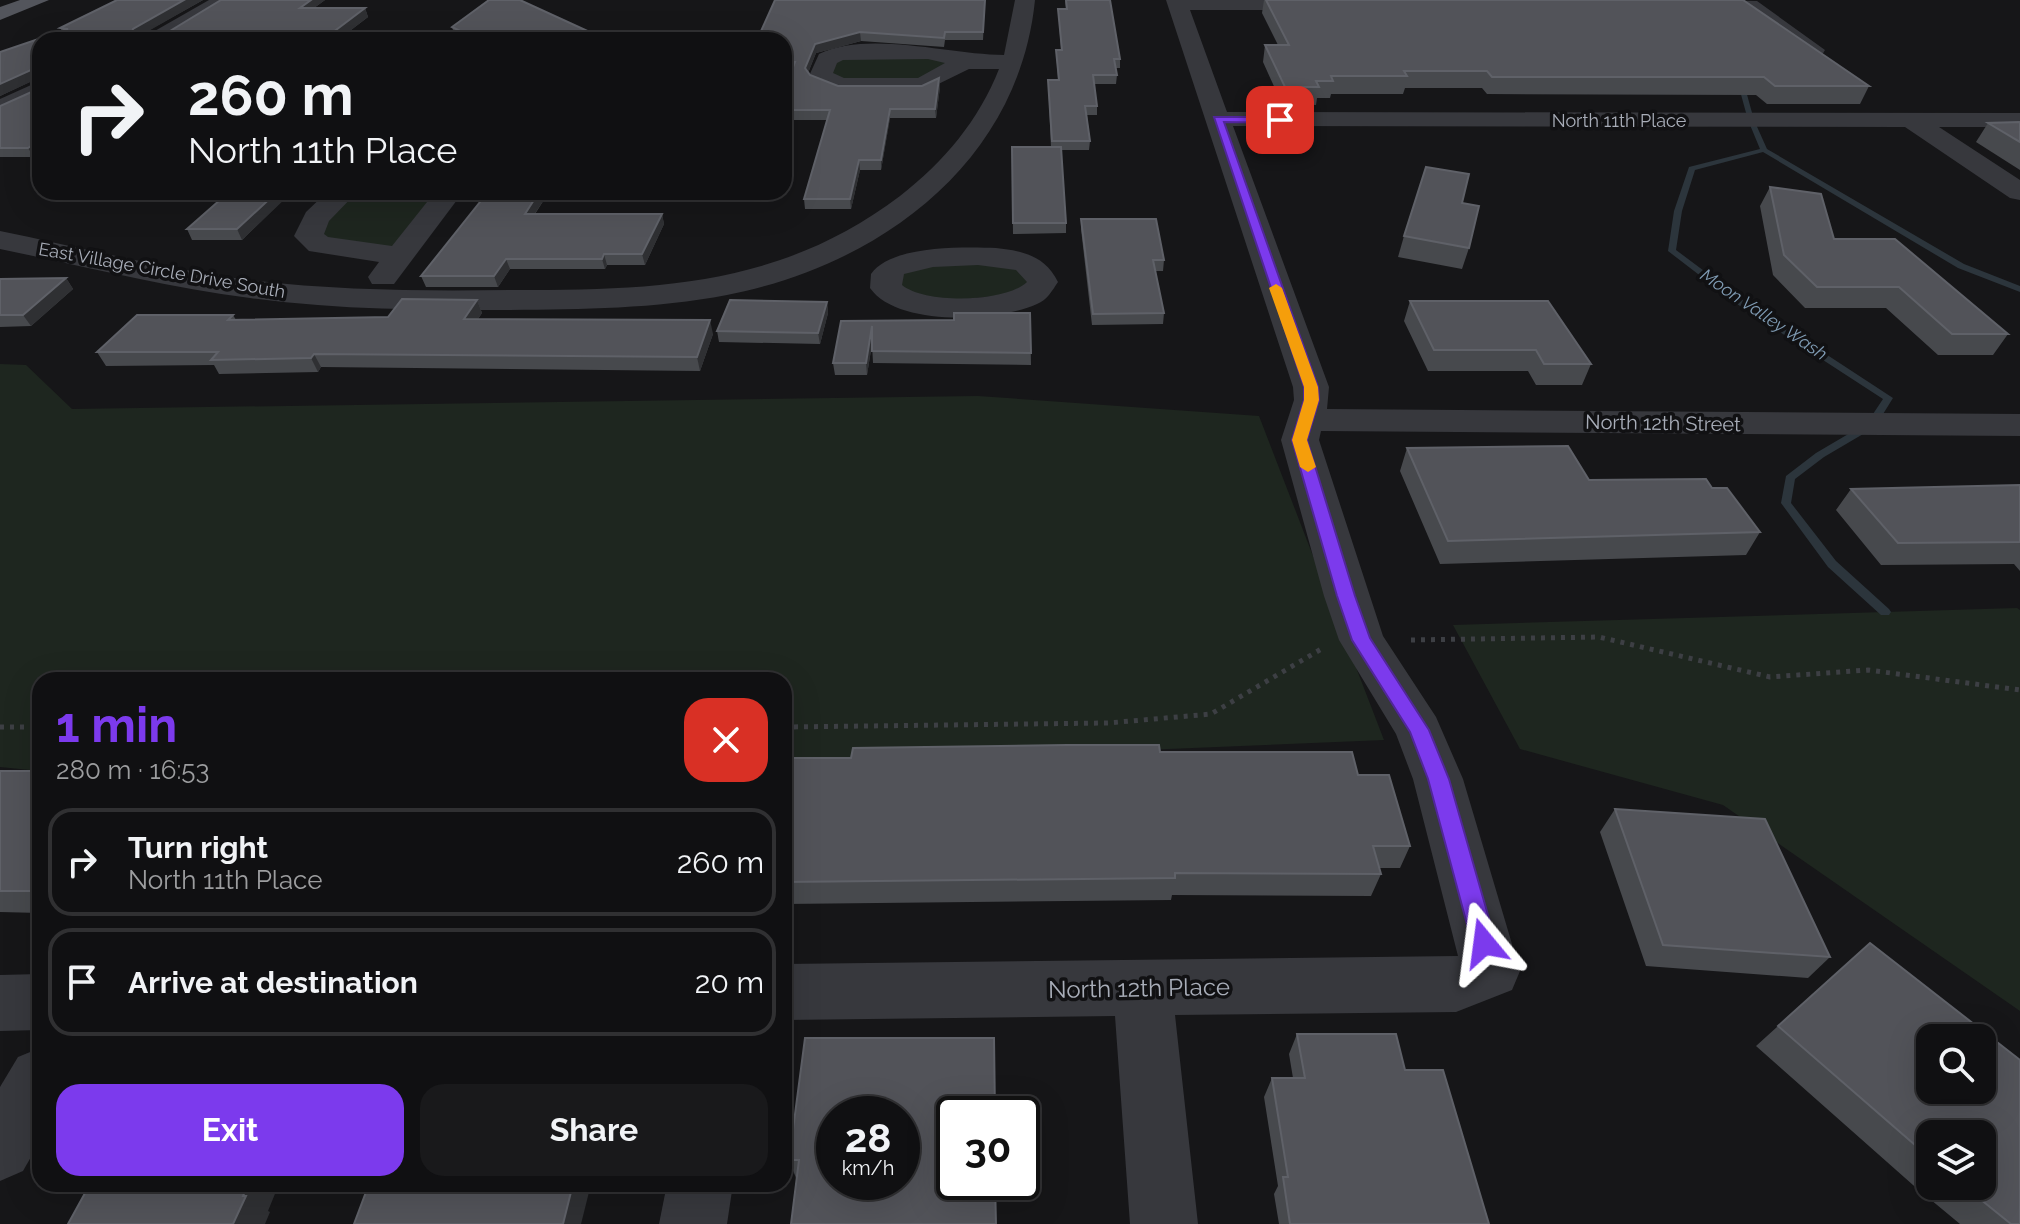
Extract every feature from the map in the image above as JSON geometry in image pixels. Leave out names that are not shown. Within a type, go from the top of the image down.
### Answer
[{"type":"main road","points":[[0,14],[39,0]]},
{"type":"street","points":[[165,32],[223,0]]},
{"type":"street","name":"East Village Circle Drive South","points":[[0,240],[184,278],[282,293],[363,300],[651,298],[750,279],[791,268],[846,245],[878,227],[940,177],[973,140],[1015,62],[1025,0]]},
{"type":"street","points":[[1306,420],[1311,387],[1176,2],[1343,4]]},
{"type":"street","points":[[1668,4],[1750,5],[1814,50]]},
{"type":"street","points":[[965,62],[922,85],[840,85],[820,76],[827,59],[839,53],[929,52],[965,62],[1015,62]]},
{"type":"street","points":[[0,108],[32,92]]},
{"type":"street","name":"North 11th Place","points":[[1218,119],[2020,120]]},
{"type":"street","points":[[1911,120],[2020,192]]},
{"type":"street","points":[[335,200],[316,218],[309,236],[319,245],[400,256]]},
{"type":"street","points":[[363,300],[443,200]]},
{"type":"street","points":[[846,245],[886,274]]},
{"type":"street","name":"North 12th Street","points":[[1306,420],[2020,425]]},
{"type":"street","name":"North 12th Place","points":[[792,992],[1456,984],[1491,971],[1438,779],[1419,730],[1362,640],[1346,596],[1300,440],[1306,420]]},
{"type":"street","points":[[1143,989],[1164,1224]]},
{"type":"street","points":[[0,1003],[32,1002]]},
{"type":"street","points":[[0,1148],[32,1093]]},
{"type":"street","points":[[693,1224],[699,1192]]},
{"type":"path","points":[[0,727],[32,727]]},
{"type":"shaded area","points":[[929,52],[965,62],[922,85],[840,85],[822,67],[827,59]]},
{"type":"shaded area","points":[[335,200],[443,200],[400,256],[319,245],[316,218]]},
{"type":"shaded area","points":[[1010,259],[1036,292],[914,304],[886,274],[894,267]]},
{"type":"shaded area","points":[[0,364],[26,365],[72,409],[978,396],[1259,416],[1384,740],[792,765],[792,672],[32,672],[32,770],[0,767]]},
{"type":"shaded area","points":[[2020,610],[2020,1011],[1723,805],[1520,749],[1453,625]]},
{"type":"building","points":[[117,0],[184,0],[132,32],[59,32],[68,29],[60,28]]},
{"type":"building","points":[[221,0],[311,0],[300,8],[365,8],[333,32],[168,32]]},
{"type":"building","points":[[489,0],[520,0],[590,32],[462,32],[452,27]]},
{"type":"building","points":[[775,0],[985,0],[983,32],[945,32],[944,38],[860,32],[815,44],[805,68],[810,75],[838,86],[922,86],[939,78],[935,109],[890,109],[881,160],[859,160],[850,199],[804,199],[830,110],[792,110],[792,70],[795,62],[792,62],[792,32],[761,32]]},
{"type":"building","points":[[1066,0],[1110,0],[1120,59],[1114,59],[1117,75],[1093,75],[1097,106],[1085,106],[1090,141],[1052,141],[1048,80],[1059,80],[1056,50],[1062,50],[1058,9],[1067,9]]},
{"type":"building","points":[[1266,0],[1743,0],[1869,86],[1775,86],[1764,77],[1492,77],[1487,71],[1404,71],[1407,76],[1331,76],[1333,81],[1316,81],[1319,87],[1285,87],[1265,45],[1289,45]]},
{"type":"building","points":[[32,41],[32,69],[0,84],[0,52]]},
{"type":"building","points":[[32,92],[32,145],[0,148],[0,106]]},
{"type":"building","points":[[2020,122],[2020,142],[1988,123]]},
{"type":"building","points":[[1012,147],[1061,147],[1066,223],[1013,223]]},
{"type":"building","points":[[1426,167],[1469,174],[1462,203],[1479,206],[1469,248],[1404,236]]},
{"type":"building","points":[[1770,187],[1821,194],[1834,239],[1895,239],[2008,334],[1952,334],[1899,287],[1817,287],[1784,255]]},
{"type":"building","points":[[220,200],[268,200],[237,229],[187,229]]},
{"type":"building","points":[[482,200],[534,200],[525,214],[662,214],[642,254],[604,254],[602,259],[506,259],[494,276],[421,276]]},
{"type":"building","points":[[1081,219],[1156,219],[1164,260],[1153,260],[1164,313],[1093,314]]},
{"type":"building","points":[[66,278],[23,315],[0,315],[0,279]]},
{"type":"building","points":[[402,299],[477,300],[464,319],[710,320],[697,357],[314,354],[311,358],[211,360],[218,352],[97,352],[137,315],[233,315],[228,320],[388,317]]},
{"type":"building","points":[[730,300],[827,302],[818,333],[717,331]]},
{"type":"building","points":[[1410,301],[1548,301],[1591,364],[1544,364],[1536,350],[1434,350]]},
{"type":"building","points":[[954,313],[1030,313],[1031,353],[872,351],[872,326],[866,363],[833,363],[841,321],[954,320]]},
{"type":"building","points":[[1568,446],[1589,480],[1706,479],[1712,488],[1727,488],[1760,532],[1448,541],[1407,448]]},
{"type":"building","points":[[2020,485],[2020,542],[1898,543],[1851,489]]},
{"type":"building","points":[[1159,745],[1160,752],[1352,752],[1358,775],[1389,775],[1410,846],[1373,846],[1381,874],[1175,873],[1175,878],[792,882],[792,758],[851,758],[853,748]]},
{"type":"building","points":[[0,771],[32,771],[32,891],[0,891]]},
{"type":"building","points":[[1615,809],[1765,819],[1830,957],[1663,945]]},
{"type":"building","points":[[1870,943],[1974,1024],[1916,1024],[1916,1104],[1996,1104],[1996,1041],[2020,1060],[2020,1224],[2011,1224],[1981,1200],[1996,1200],[1996,1120],[1916,1120],[1916,1146],[1778,1026]]},
{"type":"building","points":[[1297,1034],[1396,1034],[1405,1070],[1443,1070],[1489,1224],[1290,1224],[1283,1177],[1288,1177],[1272,1078],[1305,1078]]},
{"type":"building","points":[[805,1038],[994,1038],[995,1096],[936,1096],[936,1200],[995,1200],[996,1224],[791,1224],[799,1160],[792,1160],[792,1137]]},
{"type":"building","points":[[86,1192],[245,1192],[243,1196],[246,1196],[233,1224],[68,1224]]},
{"type":"building","points":[[366,1192],[571,1192],[563,1224],[354,1224]]},
{"type":"waterway","name":"Moon Valley Wash","points":[[1740,80],[1751,120],[1764,150]]},
{"type":"waterway","points":[[1764,150],[1961,266],[2020,289]]},
{"type":"waterway","name":"Moon Valley Wash","points":[[1764,150],[1692,169],[1678,211],[1672,251],[1740,302],[1888,398],[1871,425],[1820,455],[1790,478],[1786,503],[1832,564],[1885,612]]},
{"type":"slow traffic","points":[[1276,288],[1311,387],[1312,400],[1300,440],[1308,467]]},
{"type":"route","points":[[1280,120],[1218,119],[1311,387],[1312,400],[1300,440],[1346,596],[1362,640],[1419,730],[1438,779],[1484,943]]}]
